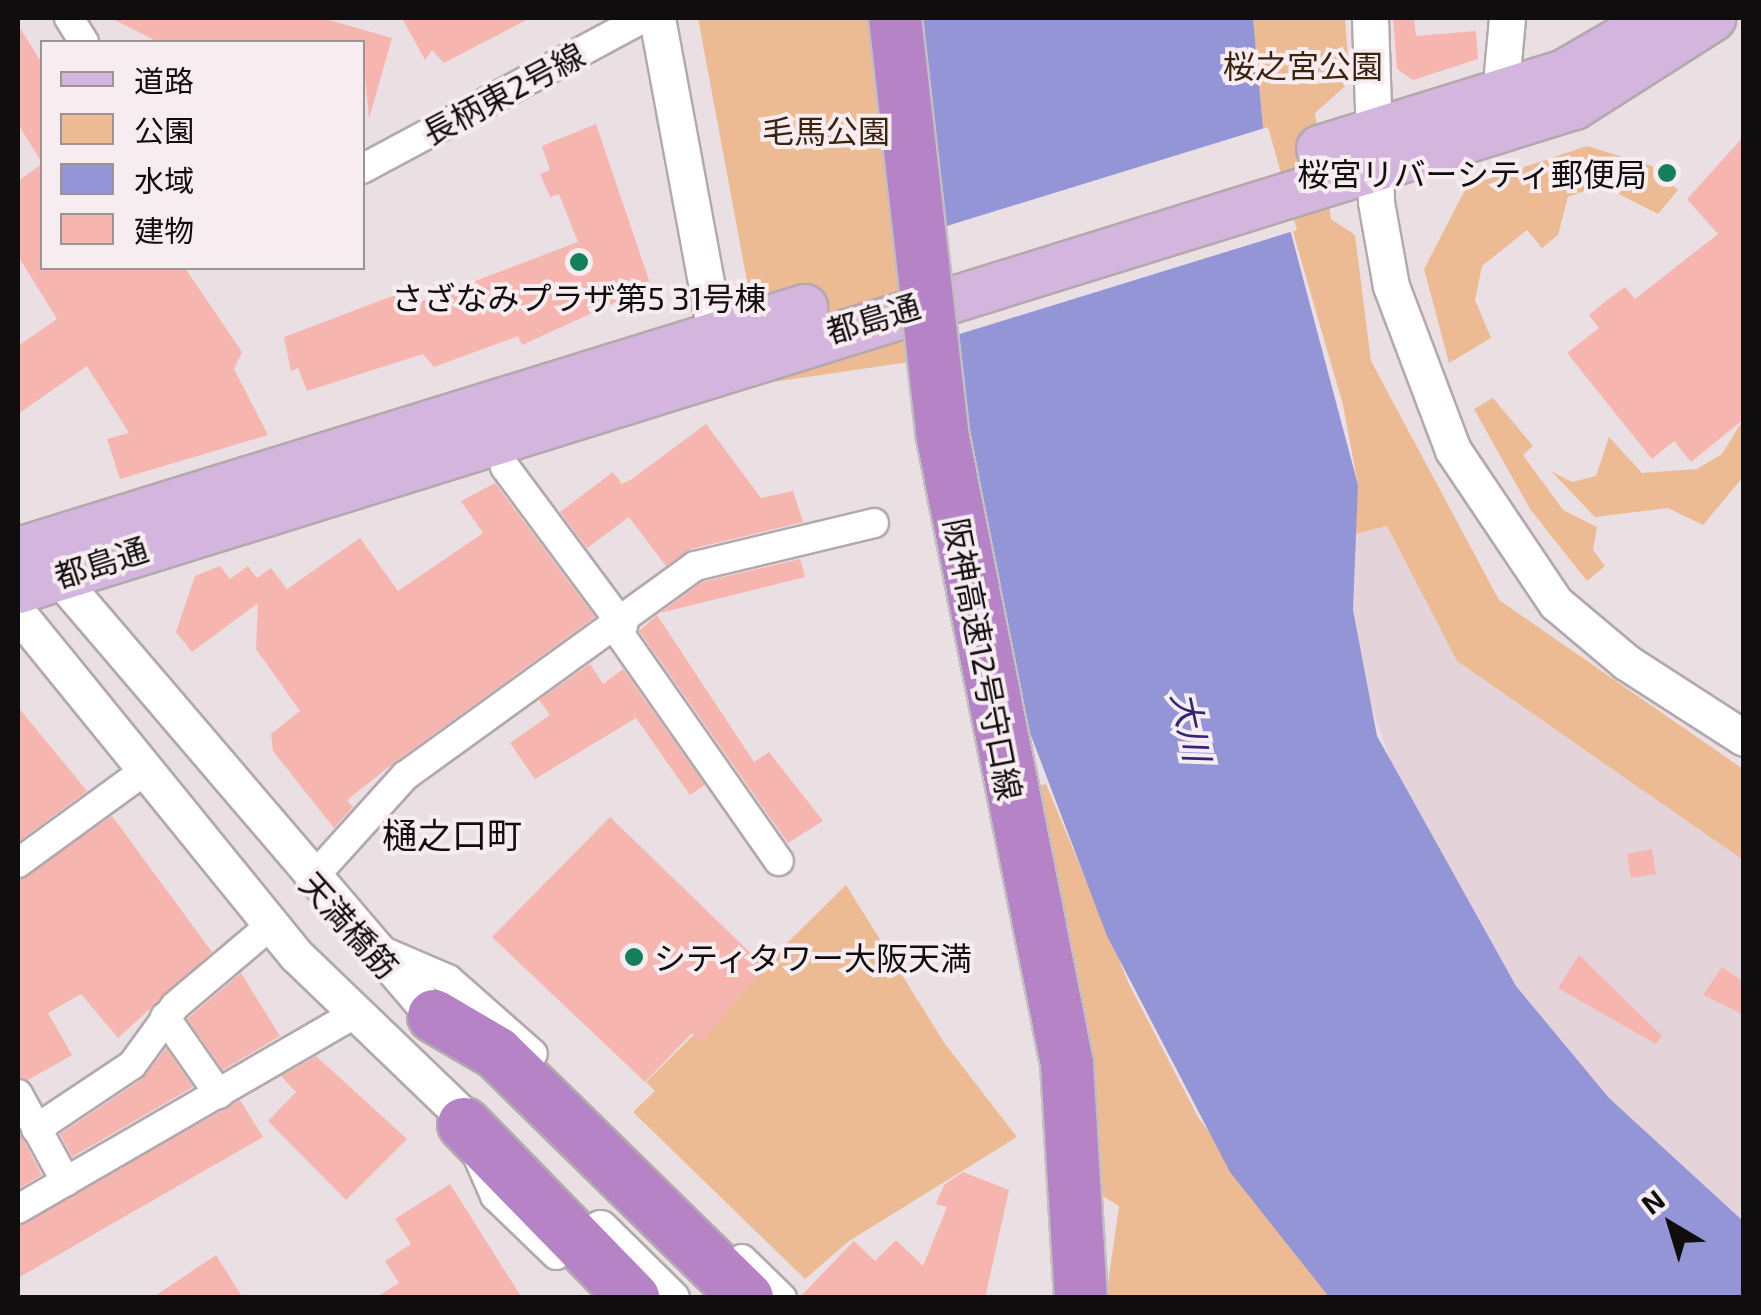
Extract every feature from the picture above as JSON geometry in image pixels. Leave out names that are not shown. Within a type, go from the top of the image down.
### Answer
[{"type":"highway","name":"阪神高速12号守口線","points":[[862,18],[920,517],[1034,1072],[1046,1298]]},
{"type":"highway","name":"阪神高速12号守口線","points":[[895,18],[951,492],[1067,1064],[1080,1298]]},
{"type":"highway","points":[[434,1016],[497,1053],[747,1298]]},
{"type":"highway","points":[[464,1124],[518,1184],[633,1298]]},
{"type":"main road","name":"都島通","points":[[1376,148],[1500,94],[1590,61],[1657,18]]},
{"type":"main road","name":"都島通","points":[[28,558],[1322,163],[1574,106],[1712,18]]},
{"type":"street","points":[[68,18],[83,40]]},
{"type":"street","name":"長柄東2号線","points":[[365,168],[644,18]]},
{"type":"street","points":[[657,18],[739,344]]},
{"type":"street","points":[[1370,18],[1376,148],[1402,325],[1480,501],[1579,625],[1744,738]]},
{"type":"street","points":[[1500,94],[1507,18]]},
{"type":"street","points":[[505,467],[779,861]]},
{"type":"street","points":[[310,881],[405,776],[620,628],[695,566],[874,523]]},
{"type":"street","name":"天満橋筋","points":[[28,558],[360,942],[710,1298]]},
{"type":"street","name":"天満橋筋","points":[[18,613],[270,926],[352,1015],[464,1124],[533,1162],[671,1298]]},
{"type":"street","points":[[18,864],[144,770]]},
{"type":"street","points":[[36,1129],[132,1065],[165,1017],[270,926]]},
{"type":"street","points":[[360,942],[482,1004],[782,1298]]},
{"type":"street","points":[[18,1209],[352,1015]]},
{"type":"street","points":[[165,1017],[219,1094]]},
{"type":"street","points":[[18,1094],[66,1182]]},
{"type":"street","points":[[464,1124],[495,1196],[600,1298]]},
{"type":"shaded area","points":[[1387,526],[1457,661],[1743,860],[1743,1221],[1609,1098],[1516,986],[1402,793],[1359,672],[1353,610],[1355,534]]},
{"type":"green space","name":"毛馬公園","points":[[698,18],[923,18],[957,355],[766,383]]},
{"type":"green space","name":"桜之宮公園","points":[[1253,18],[1345,18],[1350,82],[1315,113],[1331,219],[1355,235],[1371,361],[1499,600],[1743,769],[1743,860],[1457,661],[1387,526],[1355,534],[1358,485],[1343,405],[1263,128]]},
{"type":"green space","points":[[1587,146],[1652,166],[1678,190],[1658,214],[1601,185],[1568,197],[1558,235],[1542,248],[1527,230],[1482,266],[1475,300],[1491,338],[1449,363],[1424,269],[1467,186]]},
{"type":"green space","points":[[1493,398],[1533,446],[1523,455],[1563,510],[1597,527],[1593,550],[1605,566],[1587,581],[1530,509],[1474,409]]},
{"type":"green space","points":[[1743,420],[1743,477],[1703,525],[1668,508],[1595,517],[1551,471],[1572,482],[1596,476],[1609,437],[1642,473],[1697,469],[1722,454]]},
{"type":"green space","points":[[1046,784],[1129,984],[1198,1117],[1329,1297],[1106,1297],[1119,1206],[1099,1194],[1028,789]]},
{"type":"green space","points":[[846,885],[945,1044],[1017,1137],[849,1241],[805,1279],[633,1112],[655,1091],[646,1082]]},
{"type":"water","name":"大川","points":[[923,18],[1253,18],[1263,128],[1358,485],[1353,610],[1377,736],[1516,986],[1609,1098],[1743,1221],[1743,1297],[1329,1297],[1230,1172],[1107,936],[1019,704],[965,409]]},
{"type":"pier","points":[[1268,127],[1297,230],[950,337],[937,229]]},
{"type":"building","points":[[111,18],[322,18],[392,38],[369,119],[365,40],[154,40]]},
{"type":"building","points":[[402,18],[530,18],[444,63],[432,50],[425,60]]},
{"type":"building","points":[[1393,18],[1414,18],[1416,36],[1476,31],[1478,59],[1413,80],[1397,69]]},
{"type":"building","points":[[18,25],[40,60],[40,160],[18,124]]},
{"type":"building","name":"さざなみプラザ第5 31号棟","points":[[596,124],[651,286],[522,345],[518,336],[434,367],[423,354],[307,391],[298,368],[291,371],[284,337],[411,289],[417,303],[578,242],[559,194],[550,197],[540,174],[550,170],[542,146]]},
{"type":"building","points":[[1744,136],[1744,419],[1691,462],[1674,441],[1652,459],[1567,353],[1599,328],[1589,315],[1606,301],[1625,287],[1635,299],[1718,234],[1687,199]]},
{"type":"building","points":[[40,165],[40,270],[186,270],[242,352],[234,369],[268,435],[120,479],[107,439],[129,433],[87,366],[18,414],[18,346],[57,319],[18,256],[18,181]]},
{"type":"building","points":[[706,424],[761,498],[793,491],[803,522],[691,549],[666,566],[629,517],[587,548],[560,512],[613,472],[622,484],[632,479]]},
{"type":"building","points":[[495,483],[595,617],[347,800],[353,807],[334,828],[273,751],[271,734],[300,711],[256,649],[258,603],[192,652],[176,632],[195,576],[220,566],[230,579],[248,566],[257,578],[271,568],[287,589],[360,538],[398,591],[483,533],[461,501]]},
{"type":"building","points":[[800,559],[805,577],[660,613],[702,582]]},
{"type":"building","points":[[657,615],[754,762],[769,752],[823,821],[788,843],[639,631]]},
{"type":"building","points":[[590,664],[603,684],[623,669],[705,785],[690,795],[636,718],[535,779],[510,743],[550,715],[539,700]]},
{"type":"building","points":[[18,707],[87,791],[18,842]]},
{"type":"building","points":[[112,816],[212,952],[118,1038],[81,994],[48,1013],[72,1055],[28,1080],[18,1077],[18,880]]},
{"type":"building","name":"シティタワー大阪天満","points":[[610,817],[765,967],[700,1043],[692,1033],[645,1082],[492,937]]},
{"type":"building","points":[[1652,849],[1656,874],[1631,878],[1627,854]]},
{"type":"building","points":[[1579,955],[1662,1036],[1656,1044],[1558,988]]},
{"type":"building","points":[[1722,967],[1744,982],[1744,1015],[1703,995]]},
{"type":"building","points":[[241,973],[280,1036],[223,1070],[187,1019]]},
{"type":"building","points":[[166,1048],[193,1087],[72,1157],[60,1134],[142,1079]]},
{"type":"building","points":[[316,1056],[407,1139],[346,1200],[268,1121],[296,1092],[281,1076]]},
{"type":"building","points":[[240,1100],[263,1137],[18,1278],[18,1226]]},
{"type":"building","points":[[18,1130],[42,1175],[18,1189]]},
{"type":"building","points":[[963,1172],[1009,1190],[985,1298],[799,1298],[854,1241],[875,1261],[896,1240],[923,1266],[947,1207],[936,1204],[944,1185]]},
{"type":"building","points":[[450,1184],[522,1298],[375,1298],[399,1283],[385,1261],[411,1244],[395,1219]]},
{"type":"building","points":[[216,1255],[243,1298],[152,1298]]},
{"type":"place","name":"桜宮リバーシティ郵便局","points":[[1667,173]]},
{"type":"place","name":"さざなみプラザ第5 31号棟","points":[[579,262]]},
{"type":"place","name":"シティタワー大阪天満","points":[[634,957]]},
{"type":"district","name":"樋之口町","points":[[452,834]]}]
